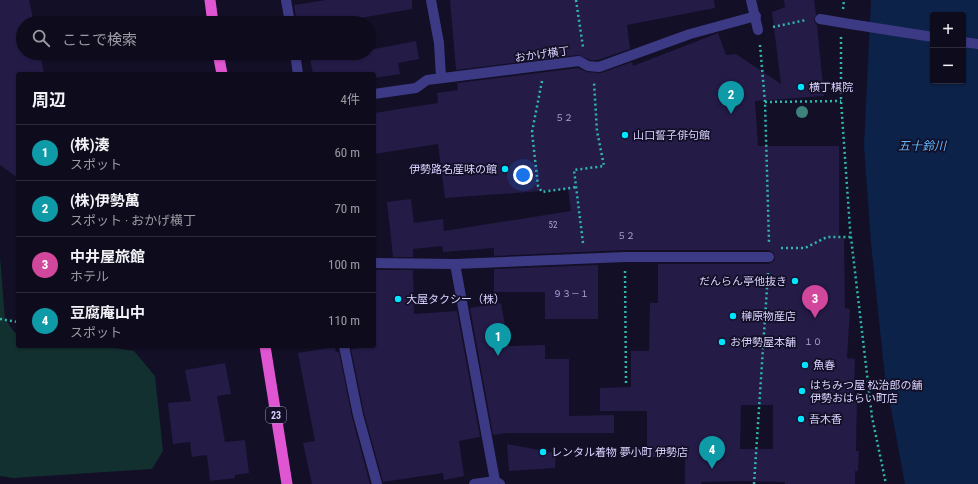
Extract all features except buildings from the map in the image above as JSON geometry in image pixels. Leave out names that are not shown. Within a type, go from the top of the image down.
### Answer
[{"type":"highway","points":[[210,0],[212,16]]},
{"type":"highway","points":[[219,60],[222,72]]},
{"type":"highway","name":"23","points":[[264,348],[287,484]]},
{"type":"street","points":[[286,0],[289,16]]},
{"type":"street","points":[[431,0],[439,43],[441,78]]},
{"type":"street","points":[[752,0],[758,30]]},
{"type":"street","name":"おかげ横丁","points":[[376,94],[416,88],[427,80],[541,67],[579,61],[588,66],[600,67],[690,34],[756,16]]},
{"type":"street","points":[[820,19],[930,37]]},
{"type":"street","points":[[966,42],[978,44]]},
{"type":"street","points":[[296,60],[298,72]]},
{"type":"street","points":[[376,263],[455,264],[769,253]]},
{"type":"street","points":[[455,264],[497,482],[474,484]]},
{"type":"street","points":[[344,348],[358,415],[377,484]]},
{"type":"path","points":[[576,0],[584,56],[593,74],[597,131],[604,166],[574,170],[578,187],[585,259]]},
{"type":"path","points":[[843,16],[844,0]]},
{"type":"path","points":[[754,484],[769,253],[765,102],[758,30],[809,19],[820,19]]},
{"type":"path","points":[[841,31],[841,101],[852,237],[872,417],[886,484]]},
{"type":"path","points":[[541,67],[542,84],[532,132],[538,186],[542,192],[578,187]]},
{"type":"path","points":[[765,102],[841,101]]},
{"type":"path","points":[[769,253],[805,248],[827,237],[852,237]]},
{"type":"path","points":[[624,257],[626,383]]},
{"type":"path","points":[[0,319],[16,322]]},
{"type":"green space","points":[[0,256],[5,319],[16,333],[16,348],[114,348],[134,351],[155,376],[163,451],[152,469],[13,478],[0,476]]},
{"type":"water","name":"五十鈴川","points":[[871,0],[978,0],[978,484],[905,484],[885,377],[871,244],[864,146]]},
{"type":"place","name":"横丁棋院","points":[[801,87]]},
{"type":"place","name":"(株)伊勢萬","points":[[731,114]]},
{"type":"place","name":"山口誓子俳句館","points":[[625,135]]},
{"type":"place","name":"伊勢路名産味の館","points":[[505,169]]},
{"type":"place","name":"だんらん亭他抜き","points":[[795,281]]},
{"type":"place","name":"大屋タクシー（株）","points":[[398,299]]},
{"type":"place","name":"榊原物産店","points":[[733,316]]},
{"type":"place","name":"中井屋旅館","points":[[815,318]]},
{"type":"place","name":"お伊勢屋本舗","points":[[722,342]]},
{"type":"place","name":"(株)湊","points":[[498,356]]},
{"type":"place","name":"魚春","points":[[805,365]]},
{"type":"place","name":"はちみつ屋 松治郎の舗 伊勢おはらい町店","points":[[802,391]]},
{"type":"place","name":"吾木香","points":[[801,419]]},
{"type":"place","name":"レンタル着物 夢小町 伊勢店","points":[[543,452]]},
{"type":"place","name":"豆腐庵山中","points":[[712,469]]}]
